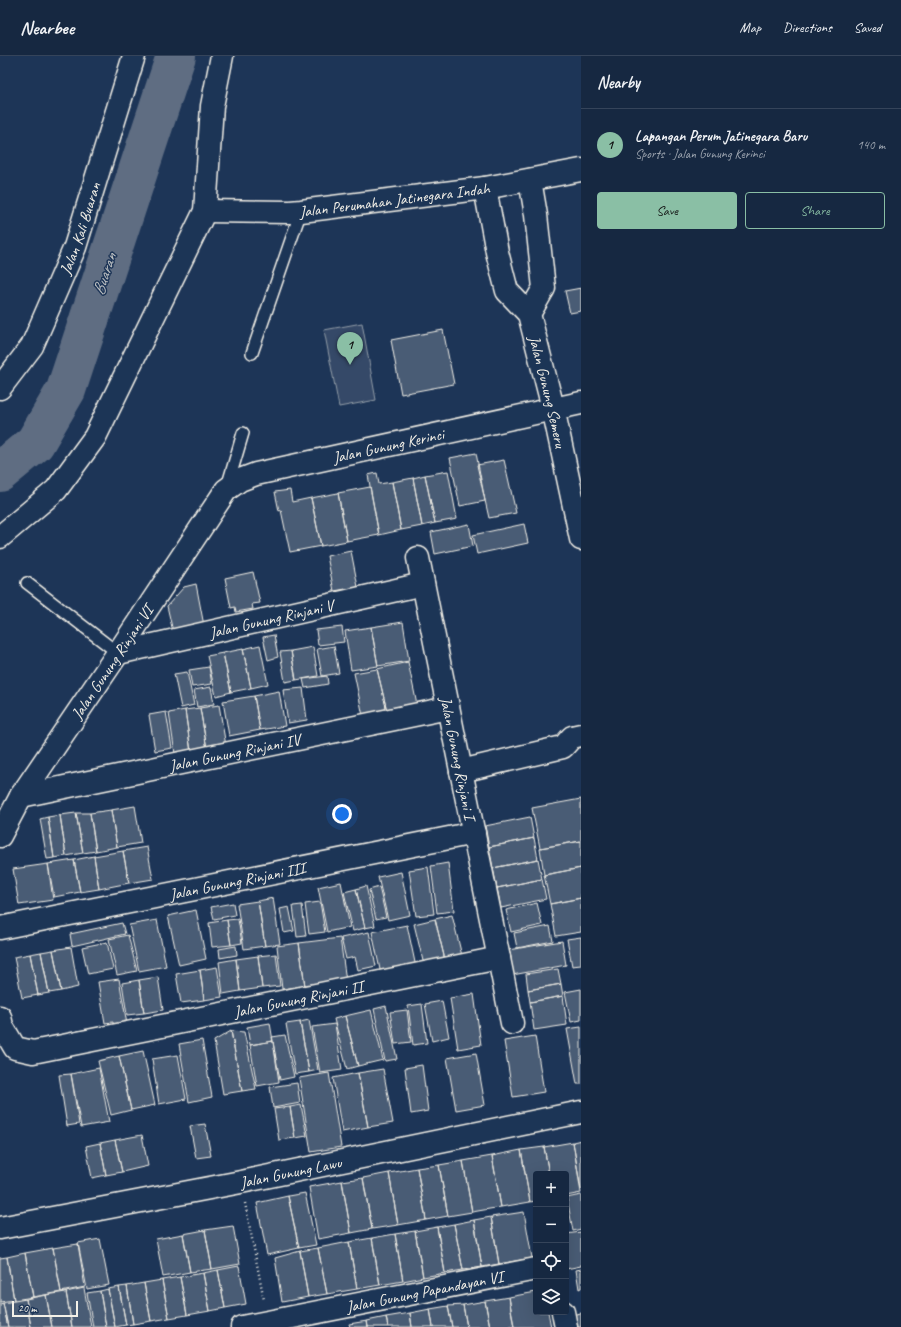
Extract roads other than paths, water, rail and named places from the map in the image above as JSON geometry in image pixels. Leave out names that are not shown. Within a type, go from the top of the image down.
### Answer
[{"type":"street","name":"Jalan Kali Buaran","points":[[0,388],[32,346],[75,247],[134,56]]},
{"type":"street","points":[[0,537],[56,490],[95,437],[205,211],[212,106],[222,56]]},
{"type":"street","name":"Jalan Perumahan Jatinegara Indah","points":[[205,211],[301,211],[485,188],[581,170]]},
{"type":"street","name":"Jalan Gunung Semeru","points":[[529,314],[544,288],[536,215],[530,180]]},
{"type":"street","name":"Jalan Gunung Semeru","points":[[485,188],[497,252],[507,291],[529,314],[553,408],[581,539]]},
{"type":"street","name":"Jalan Gunung Kerinci","points":[[226,490],[240,480],[256,474],[581,403]]},
{"type":"street","name":"Jalan Gunung Rinjani VI","points":[[0,836],[21,796],[226,490]]},
{"type":"street","name":"Jalan Gunung Rinjani I","points":[[418,558],[499,958]]},
{"type":"street","name":"Jalan Gunung Rinjani V","points":[[118,653],[423,584]]},
{"type":"street","name":"Jalan Gunung Rinjani IV","points":[[21,796],[448,708]]},
{"type":"street","points":[[461,771],[572,750],[572,737],[581,736]]},
{"type":"street","name":"Jalan Gunung Rinjani III","points":[[0,928],[474,833]]},
{"type":"street","points":[[499,958],[512,1022]]},
{"type":"street","name":"Jalan Gunung Rinjani II","points":[[0,1016],[2,1026],[15,1048],[33,1052],[499,958]]},
{"type":"street","name":"Jalan Gunung Lawu","points":[[0,1228],[241,1182],[581,1112]]},
{"type":"street","name":"Jalan Gunung Papandayan VI","points":[[242,1327],[533,1270]]},
{"type":"street","points":[[564,1315],[566,1327]]},
{"type":"lane","points":[[252,353],[301,211]]},
{"type":"lane","points":[[226,490],[243,433]]},
{"type":"lane","points":[[27,583],[118,653]]},
{"type":"waterway","name":"Buaran","points":[[0,472],[35,443],[66,390],[176,56]]},
{"type":"place","name":"Lapangan Perum Jatinegara Baru","points":[[350,365]]}]
